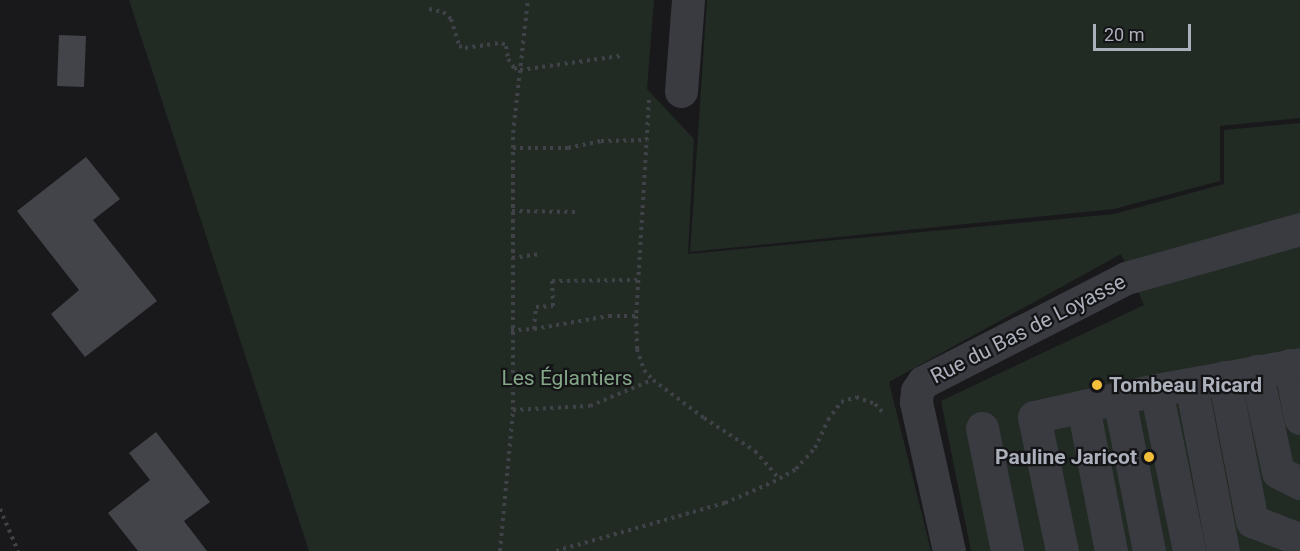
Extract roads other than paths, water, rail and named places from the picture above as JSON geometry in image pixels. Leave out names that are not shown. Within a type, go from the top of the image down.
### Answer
[{"type":"street","points":[[681,91],[688,0]]},
{"type":"street","name":"Rue du Bas de Loyasse","points":[[949,551],[915,402],[917,391],[923,382],[1126,278],[1300,229]]},
{"type":"street","points":[[1060,411],[1156,390],[1295,365],[1300,418]]},
{"type":"street","points":[[1256,371],[1278,472],[1300,483]]},
{"type":"street","points":[[1224,377],[1252,521],[1292,535]]},
{"type":"street","points":[[1191,384],[1224,550]]},
{"type":"street","points":[[1156,390],[1189,551]]},
{"type":"street","points":[[1119,398],[1149,551]]},
{"type":"street","points":[[1060,411],[1062,551]]},
{"type":"street","points":[[1060,411],[1093,551]]},
{"type":"street","points":[[1060,411],[1111,551]]},
{"type":"street","points":[[982,428],[1007,551]]},
{"type":"place","name":"Tombeau Ricard","points":[[1097,385]]},
{"type":"place","name":"Pauline Jaricot","points":[[1149,457]]},
{"type":"park label","name":"Les Églantiers","points":[[567,378]]}]
